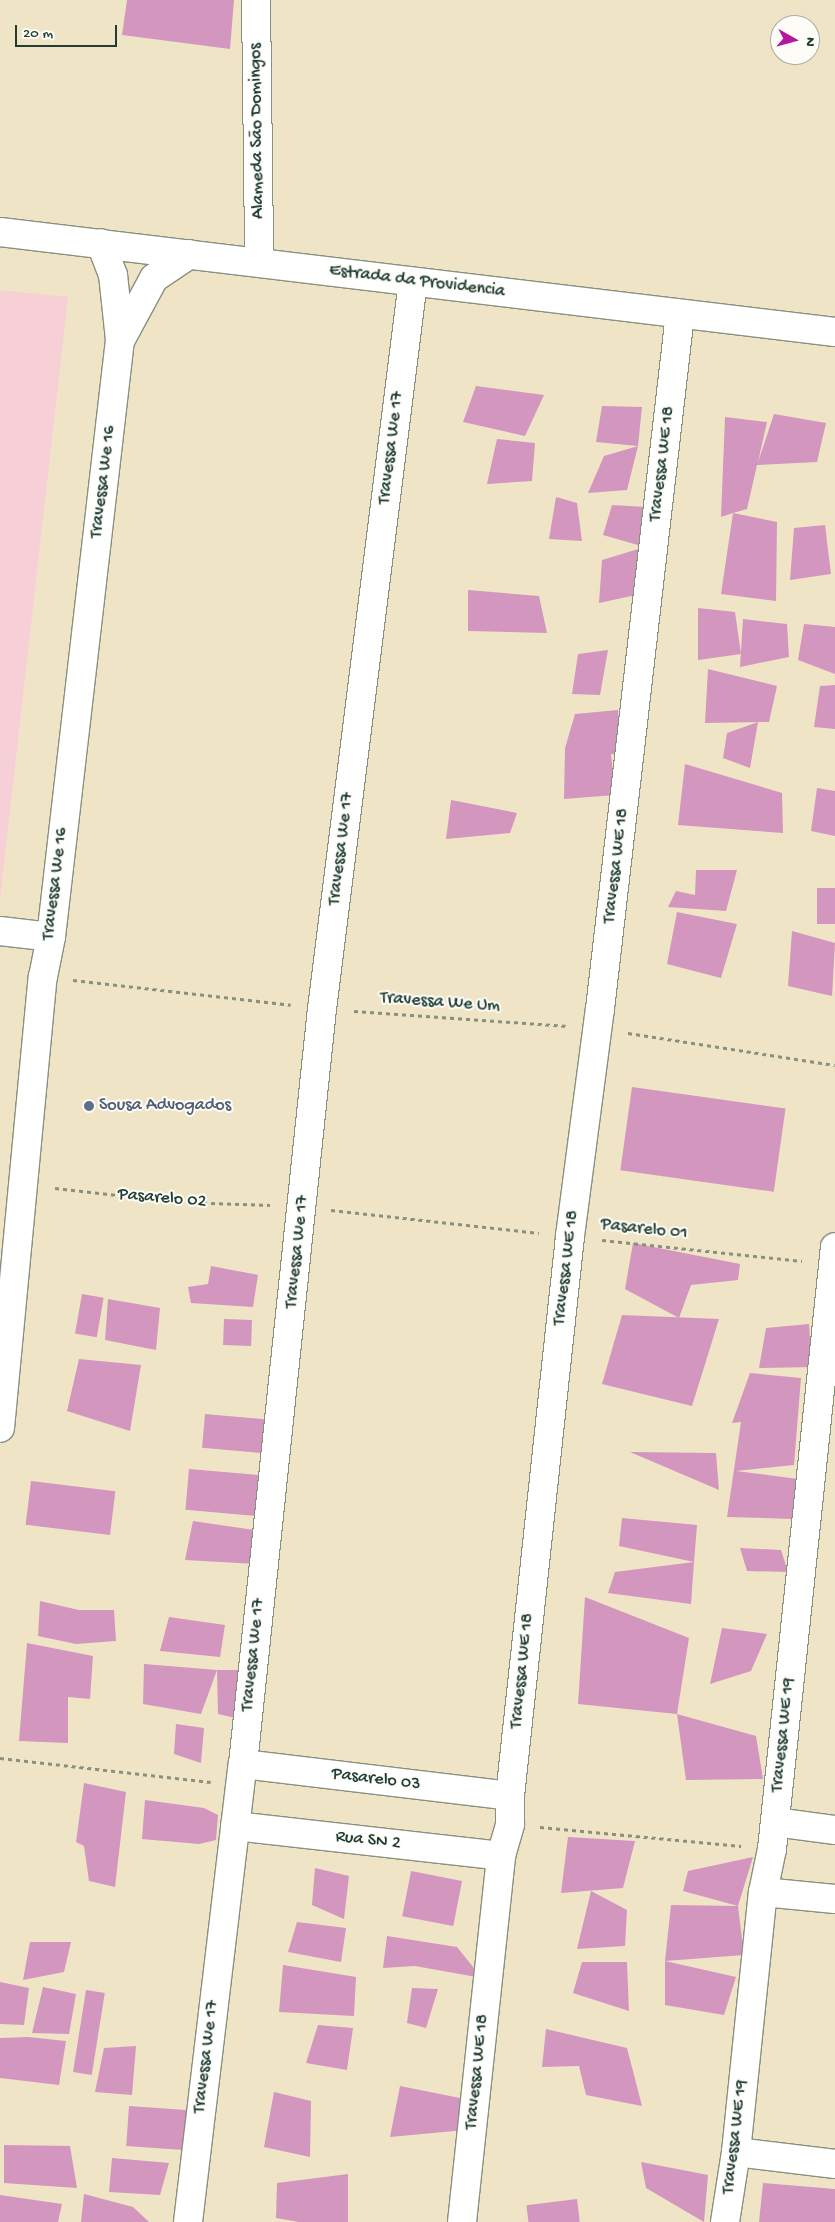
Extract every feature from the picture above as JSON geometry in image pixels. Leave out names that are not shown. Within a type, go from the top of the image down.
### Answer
[{"type":"street","name":"Alameda São Domingos","points":[[256,0],[259,262]]},
{"type":"street","name":"Estrada da Providencia","points":[[0,232],[835,332]]},
{"type":"street","points":[[101,243],[112,275],[120,340]]},
{"type":"street","points":[[120,340],[154,278],[190,254]]},
{"type":"street","name":"Travessa We 17","points":[[188,2222],[235,1826],[322,1009],[413,282]]},
{"type":"street","name":"Travessa WE 18","points":[[462,2222],[501,1856],[510,1824],[510,1796],[570,1236],[598,1028],[680,314]]},
{"type":"street","name":"Travessa We 16","points":[[0,1428],[8,1281],[16,1242],[43,977],[51,937],[120,340]]},
{"type":"street","points":[[0,931],[51,937]]},
{"type":"street","name":"Travessa WE 19","points":[[725,2222],[736,2152],[763,1892],[772,1849],[834,1256]]},
{"type":"street","name":"Pasarelo 03","points":[[240,1775],[510,1796]]},
{"type":"street","points":[[775,1822],[835,1830]]},
{"type":"street","name":"Rua SN 2","points":[[235,1826],[501,1856]]},
{"type":"street","points":[[763,1892],[835,1899]]},
{"type":"street","points":[[736,2152],[835,2164]]},
{"type":"path","name":"Travessa We Um","points":[[43,977],[322,1009],[598,1028],[835,1065]]},
{"type":"path","name":"Pasarelo 02","points":[[23,1182],[179,1202],[302,1207]]},
{"type":"path","name":"Pasarelo 01","points":[[302,1207],[570,1236],[834,1256]]},
{"type":"path","points":[[0,1758],[240,1775]]},
{"type":"path","points":[[510,1824],[772,1849]]},
{"type":"shaded area","points":[[0,290],[68,297],[0,899]]},
{"type":"building","points":[[127,0],[234,0],[230,49],[122,35]]},
{"type":"building","points":[[476,386],[544,395],[525,436],[463,422]]},
{"type":"building","points":[[602,406],[642,407],[638,446],[596,442]]},
{"type":"building","points":[[774,414],[826,423],[817,462],[757,465],[747,509],[721,517],[725,417],[767,422],[758,462]]},
{"type":"building","points":[[497,439],[535,443],[532,481],[487,484]]},
{"type":"building","points":[[638,446],[627,490],[588,493],[604,456]]},
{"type":"building","points":[[556,497],[577,503],[582,541],[549,539]]},
{"type":"building","points":[[612,505],[647,507],[645,547],[603,535]]},
{"type":"building","points":[[733,513],[777,522],[776,601],[721,594]]},
{"type":"building","points":[[825,525],[831,574],[790,580],[794,528]]},
{"type":"building","points":[[645,547],[636,595],[599,603],[602,560]]},
{"type":"building","points":[[468,590],[539,596],[547,633],[468,631]]},
{"type":"building","points":[[698,608],[735,612],[741,654],[698,660]]},
{"type":"building","points":[[743,619],[787,624],[789,657],[740,667]]},
{"type":"building","points":[[804,624],[835,627],[835,674],[798,660]]},
{"type":"building","points":[[608,650],[600,695],[572,694],[578,654]]},
{"type":"building","points":[[708,669],[777,686],[769,722],[705,723]]},
{"type":"building","points":[[835,685],[835,729],[814,727],[820,686]]},
{"type":"building","points":[[618,710],[621,755],[611,754],[615,795],[564,799],[565,748],[575,714]]},
{"type":"building","points":[[758,722],[750,768],[723,758],[727,733]]},
{"type":"building","points":[[685,764],[782,793],[783,833],[678,825]]},
{"type":"building","points":[[817,788],[835,791],[835,836],[811,831]]},
{"type":"building","points":[[451,800],[517,813],[510,833],[446,839]]},
{"type":"building","points":[[696,870],[737,870],[726,911],[668,907],[676,891],[695,895]]},
{"type":"building","points":[[817,888],[835,888],[835,924],[817,924]]},
{"type":"building","points":[[677,912],[737,924],[721,978],[667,964]]},
{"type":"building","points":[[792,931],[835,943],[832,996],[788,986]]},
{"type":"building","points":[[632,1087],[785,1109],[774,1192],[620,1170]]},
{"type":"building","points":[[633,1243],[740,1264],[738,1280],[691,1285],[679,1318],[625,1289]]},
{"type":"building","points":[[211,1266],[258,1275],[253,1307],[191,1303],[188,1287],[208,1284]]},
{"type":"building","points":[[82,1294],[104,1298],[97,1337],[75,1333]]},
{"type":"building","points":[[108,1299],[160,1308],[156,1350],[105,1340]]},
{"type":"building","points":[[622,1315],[719,1319],[692,1406],[602,1384]]},
{"type":"building","points":[[224,1319],[252,1320],[251,1346],[223,1345]]},
{"type":"building","points":[[809,1324],[812,1367],[759,1368],[766,1328]]},
{"type":"building","points":[[79,1359],[141,1365],[130,1431],[67,1411]]},
{"type":"building","points":[[750,1373],[801,1378],[794,1465],[736,1471],[798,1479],[793,1519],[727,1517],[741,1422],[732,1423]]},
{"type":"building","points":[[205,1414],[268,1419],[265,1453],[202,1448]]},
{"type":"building","points":[[630,1452],[716,1453],[719,1490]]},
{"type":"building","points":[[189,1469],[264,1476],[260,1516],[185,1510]]},
{"type":"building","points":[[31,1481],[115,1491],[110,1535],[26,1525]]},
{"type":"building","points":[[622,1518],[697,1525],[694,1562],[619,1546]]},
{"type":"building","points":[[193,1521],[261,1531],[256,1564],[185,1560]]},
{"type":"building","points":[[740,1548],[781,1550],[788,1572],[747,1571]]},
{"type":"building","points":[[694,1562],[691,1604],[608,1593],[615,1572]]},
{"type":"building","points":[[585,1597],[689,1638],[677,1714],[578,1704]]},
{"type":"building","points":[[40,1601],[79,1610],[114,1610],[116,1641],[76,1644],[38,1636]]},
{"type":"building","points":[[169,1617],[225,1625],[220,1657],[160,1651]]},
{"type":"building","points":[[722,1628],[767,1634],[751,1671],[710,1684]]},
{"type":"building","points":[[27,1643],[93,1656],[90,1699],[68,1697],[68,1743],[19,1741]]},
{"type":"building","points":[[144,1664],[217,1670],[201,1714],[143,1704]]},
{"type":"building","points":[[217,1670],[240,1670],[235,1718],[218,1714]]},
{"type":"building","points":[[677,1714],[756,1736],[763,1779],[686,1780]]},
{"type":"building","points":[[176,1724],[204,1728],[201,1763],[174,1754]]},
{"type":"building","points":[[84,1783],[126,1792],[115,1887],[89,1881],[84,1846],[76,1842]]},
{"type":"building","points":[[145,1800],[204,1808],[218,1815],[216,1840],[199,1844],[142,1839]]},
{"type":"building","points":[[568,1837],[635,1841],[623,1888],[561,1893]]},
{"type":"building","points":[[753,1857],[738,1906],[683,1891],[688,1871]]},
{"type":"building","points":[[315,1868],[349,1876],[344,1919],[312,1905]]},
{"type":"building","points":[[411,1871],[462,1881],[453,1926],[402,1916]]},
{"type":"building","points":[[591,1891],[627,1910],[625,1946],[577,1949]]},
{"type":"building","points":[[671,1905],[738,1906],[744,1955],[665,1961]]},
{"type":"building","points":[[297,1922],[346,1928],[341,1962],[288,1952]]},
{"type":"building","points":[[387,1936],[457,1947],[482,1978],[415,1966],[383,1968]]},
{"type":"building","points":[[30,1942],[71,1942],[64,1972],[23,1980]]},
{"type":"building","points":[[665,1961],[736,1977],[724,2015],[665,2005]]},
{"type":"building","points":[[582,1962],[627,1962],[629,2011],[573,1993]]},
{"type":"building","points":[[283,1965],[356,1977],[354,2016],[279,2012]]},
{"type":"building","points":[[0,1982],[29,1988],[24,2025],[0,2024]]},
{"type":"building","points":[[43,1987],[76,1994],[69,2034],[32,2033]]},
{"type":"building","points":[[412,1988],[438,1989],[426,2028],[407,2023]]},
{"type":"building","points":[[86,1990],[105,1993],[92,2075],[73,2072]]},
{"type":"building","points":[[318,2025],[353,2028],[347,2070],[306,2063]]},
{"type":"building","points":[[546,2029],[627,2048],[642,2106],[586,2095],[579,2066],[542,2067]]},
{"type":"building","points":[[28,2037],[66,2041],[59,2085],[0,2078],[0,2038]]},
{"type":"building","points":[[136,2046],[132,2095],[95,2092],[104,2048]]},
{"type":"building","points":[[400,2086],[465,2099],[465,2130],[390,2137]]},
{"type":"building","points":[[274,2092],[311,2101],[310,2157],[264,2147]]},
{"type":"building","points":[[129,2106],[190,2110],[187,2150],[126,2146]]},
{"type":"building","points":[[4,2145],[70,2146],[77,2188],[4,2183]]},
{"type":"building","points":[[112,2158],[169,2163],[160,2195],[109,2192]]},
{"type":"building","points":[[641,2162],[708,2175],[704,2222],[646,2188]]},
{"type":"building","points":[[348,2174],[348,2222],[299,2222],[276,2218],[277,2183]]},
{"type":"building","points":[[763,2183],[835,2189],[835,2222],[759,2222]]},
{"type":"building","points":[[84,2194],[133,2207],[149,2222],[81,2222]]},
{"type":"building","points":[[0,2195],[62,2204],[58,2222],[0,2222]]},
{"type":"building","points":[[577,2199],[580,2222],[528,2222],[526,2205]]},
{"type":"place","name":"Sousa Advogados","points":[[89,1106]]}]
